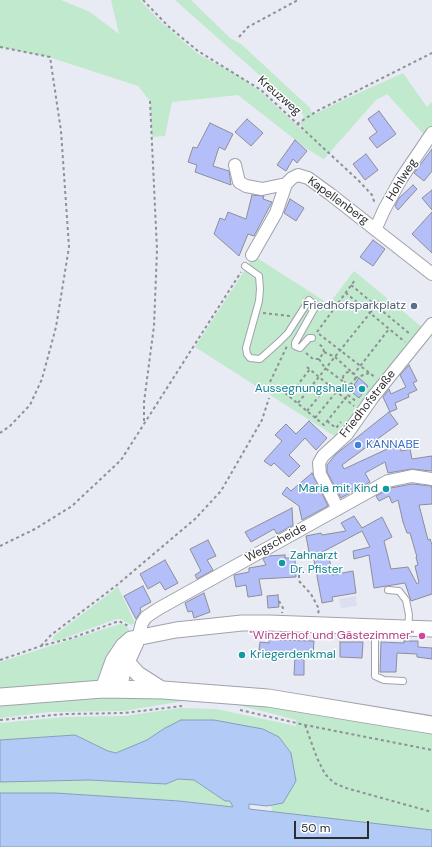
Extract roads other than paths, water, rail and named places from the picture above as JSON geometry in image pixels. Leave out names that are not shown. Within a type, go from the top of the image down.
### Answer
[{"type":"main road","points":[[0,697],[111,689],[163,690],[268,698],[432,725]]},
{"type":"street","name":"Hohlweg","points":[[378,224],[401,179],[432,133]]},
{"type":"street","points":[[235,165],[239,182],[246,186],[262,189],[286,184]]},
{"type":"street","name":"Kapellenberg","points":[[286,184],[298,175],[308,178],[378,224],[432,274]]},
{"type":"street","points":[[252,255],[276,213],[286,184]]},
{"type":"street","name":"Friedhofstraße","points":[[338,509],[320,474],[319,463],[323,456],[347,434],[408,346],[432,324]]},
{"type":"street","name":"Wegscheide","points":[[138,638],[142,623],[158,609],[338,509],[388,482],[412,476],[432,479]]},
{"type":"street","points":[[111,689],[110,668],[118,652],[131,639],[176,630],[242,623],[269,622],[375,628],[432,629]]},
{"type":"street","points":[[111,689],[127,662],[138,638]]},
{"type":"street","points":[[127,662],[138,674],[163,690]]},
{"type":"lane","points":[[245,266],[259,276],[259,301],[246,348],[247,354],[250,358],[260,359],[288,333],[309,300],[315,305],[314,309],[295,343],[295,346],[300,348],[309,338],[312,338]]},
{"type":"lane","points":[[388,590],[399,591],[406,600],[409,615],[408,628]]},
{"type":"lane","points":[[375,628],[375,676],[384,680],[403,681]]},
{"type":"water","points":[[181,720],[214,720],[263,729],[279,737],[291,753],[296,781],[283,803],[267,806],[249,804],[249,809],[432,830],[432,847],[0,847],[0,793],[55,793],[179,801],[233,807],[230,801],[225,801],[194,780],[178,779],[166,784],[89,780],[0,782],[0,740],[75,735],[108,751],[116,753],[147,740],[165,728]]},
{"type":"place","name":"Friedhofsparkplatz","points":[[414,306]]},
{"type":"place","name":"Aussegnungshalle","points":[[362,389]]},
{"type":"place","name":"KANNABE","points":[[358,445]]},
{"type":"place","name":"Maria mit Kind","points":[[386,489]]},
{"type":"place","name":"Zahnarzt Dr. Pfister","points":[[282,563]]},
{"type":"place","name":"\"Winzerhof und Gästezimmer\"","points":[[422,636]]},
{"type":"place","name":"Kriegerdenkmal","points":[[242,655]]}]
